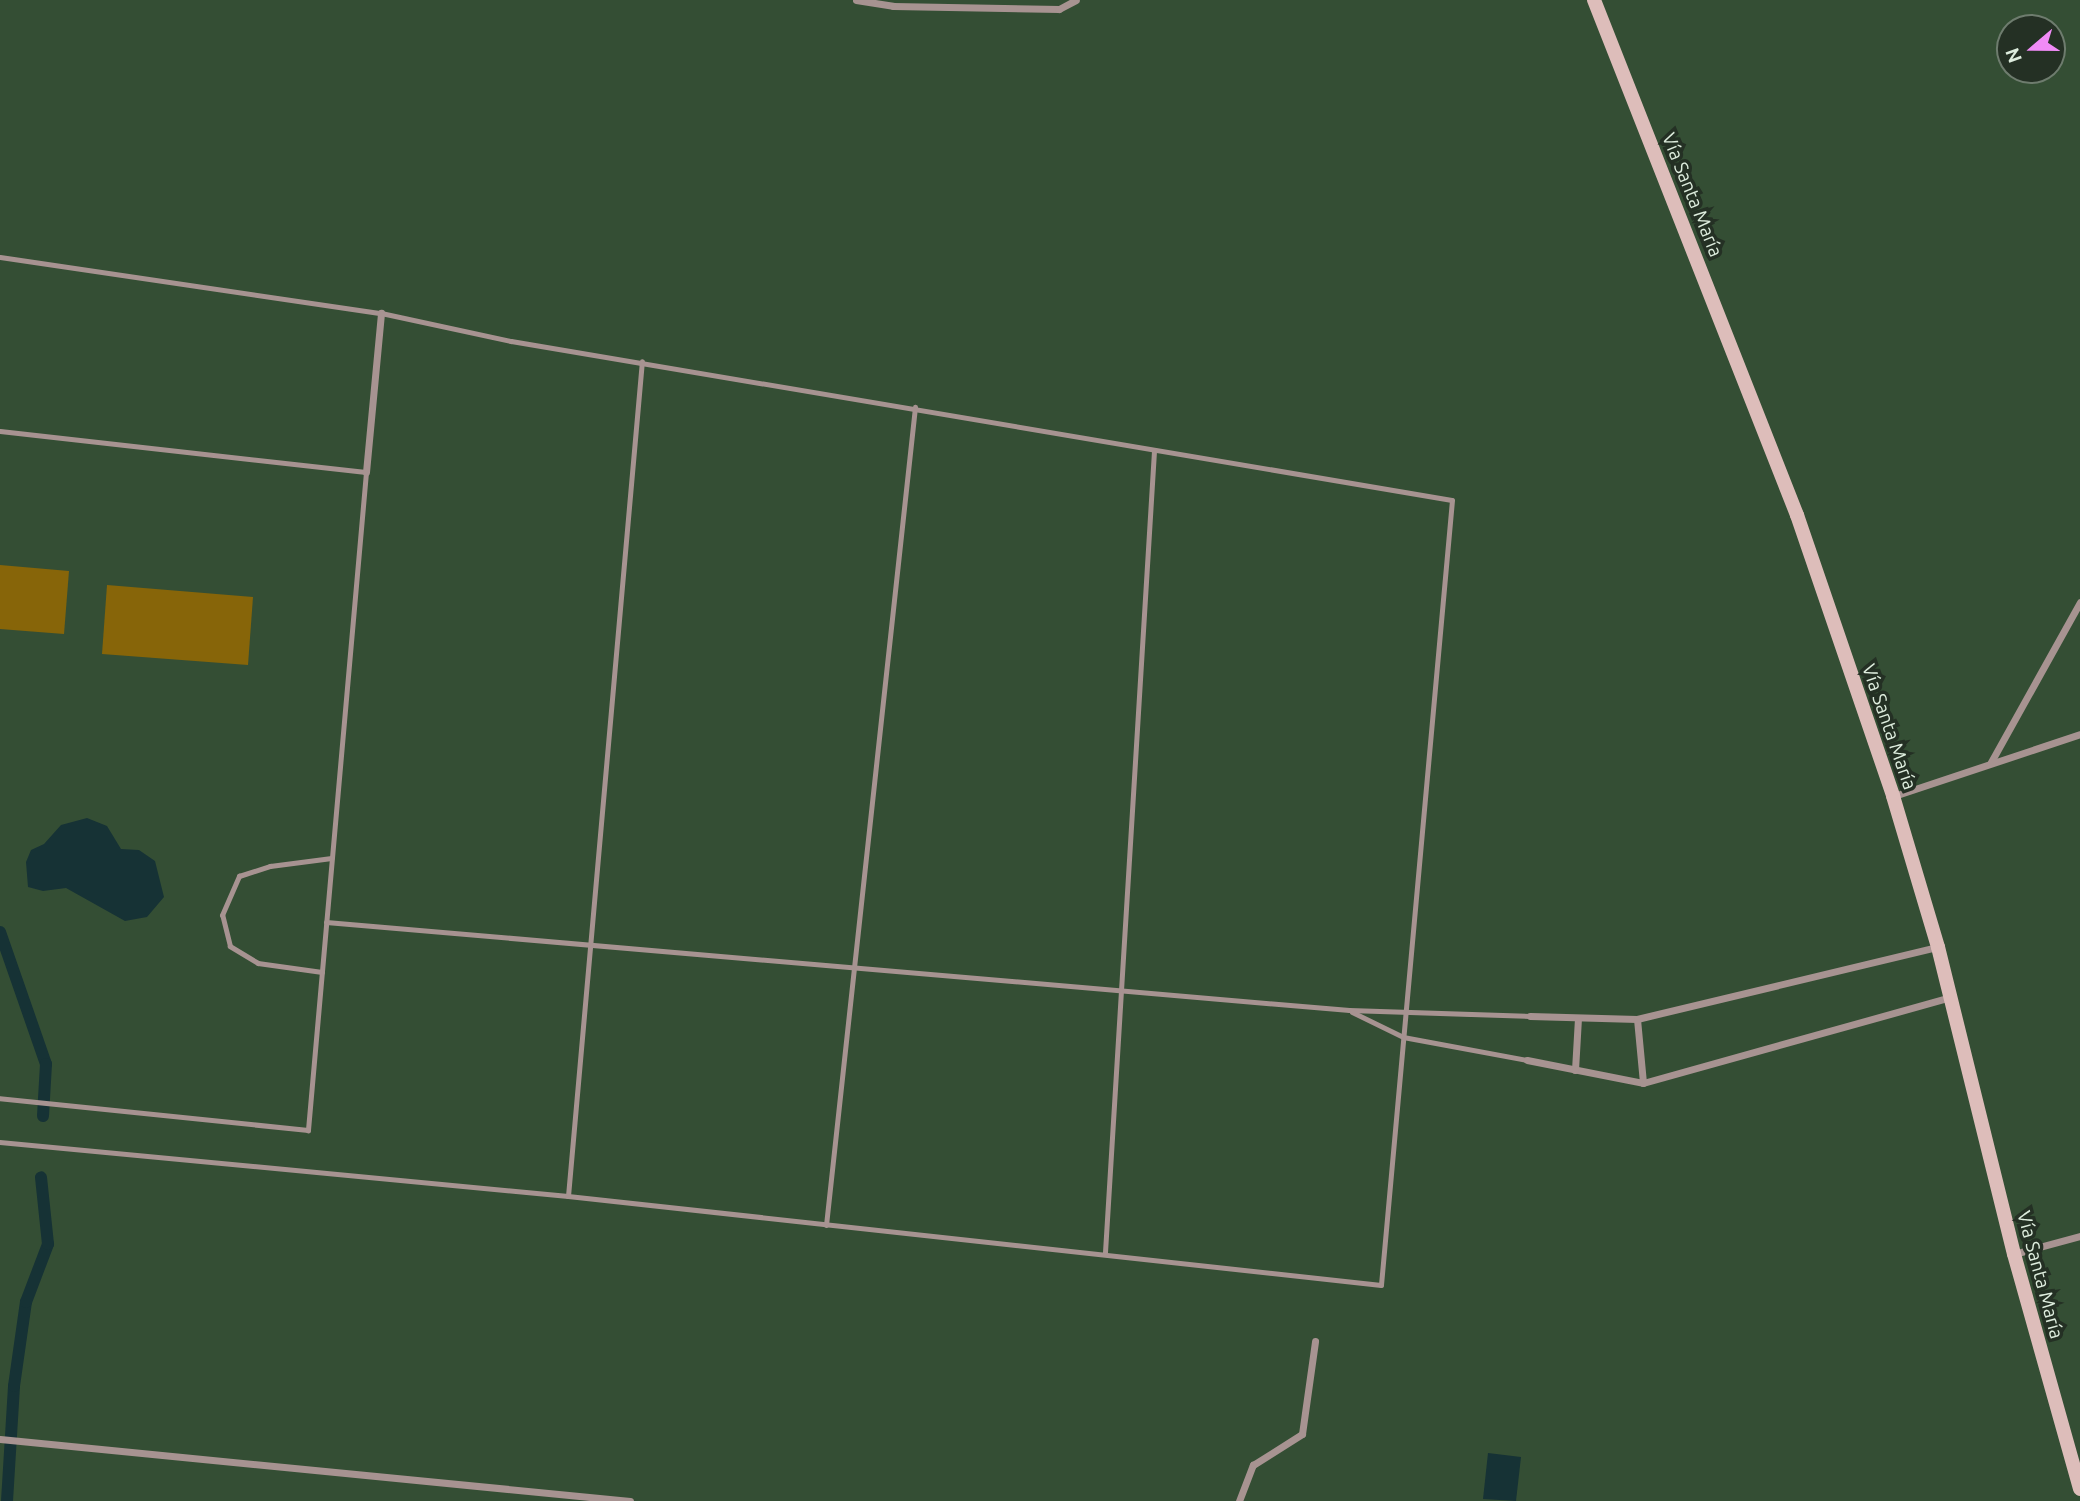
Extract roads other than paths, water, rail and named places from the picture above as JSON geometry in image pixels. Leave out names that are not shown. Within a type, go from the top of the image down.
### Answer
[{"type":"main road","name":"Vía Santa María","points":[[1594,0],[1781,472],[1893,796],[1938,947],[2014,1254],[2080,1489]]},
{"type":"street","points":[[856,0],[893,6],[1059,9],[1076,0]]},
{"type":"street","points":[[366,472],[381,313]]},
{"type":"street","points":[[1991,762],[2080,602]]},
{"type":"street","points":[[1893,796],[2080,734]]},
{"type":"street","points":[[1530,1016],[1637,1019],[1938,947]]},
{"type":"street","points":[[1527,1060],[1643,1083],[1951,997]]},
{"type":"street","points":[[1576,1070],[1578,1018]]},
{"type":"street","points":[[1637,1019],[1643,1083]]},
{"type":"street","points":[[2014,1254],[2080,1236]]},
{"type":"street","points":[[1238,1501],[1252,1465],[1302,1434],[1315,1341]]},
{"type":"street","points":[[0,1439],[630,1501]]},
{"type":"lane","points":[[0,257],[381,313],[511,341],[915,407],[1452,500],[1381,1285],[1105,1252],[568,1196],[0,1142]]},
{"type":"lane","points":[[568,1196],[642,361]]},
{"type":"lane","points":[[826,1225],[915,407]]},
{"type":"lane","points":[[0,431],[366,472],[308,1130],[0,1098]]},
{"type":"lane","points":[[1105,1252],[1154,450]]},
{"type":"lane","points":[[322,972],[258,963],[230,946],[222,915],[239,876],[270,866],[331,858]]},
{"type":"lane","points":[[326,922],[1349,1010],[1530,1016]]},
{"type":"lane","points":[[1349,1010],[1403,1037],[1527,1060]]},
{"type":"water","points":[[87,818],[107,826],[121,849],[139,850],[155,861],[164,897],[147,917],[125,921],[66,888],[43,891],[28,887],[26,862],[31,850],[44,844],[61,825]]},
{"type":"water","points":[[1488,1453],[1521,1457],[1516,1501],[1483,1499]]},
{"type":"waterway","points":[[0,932],[46,1064],[43,1116]]},
{"type":"waterway","points":[[7,1501],[14,1386],[26,1302],[48,1244],[41,1177]]}]
